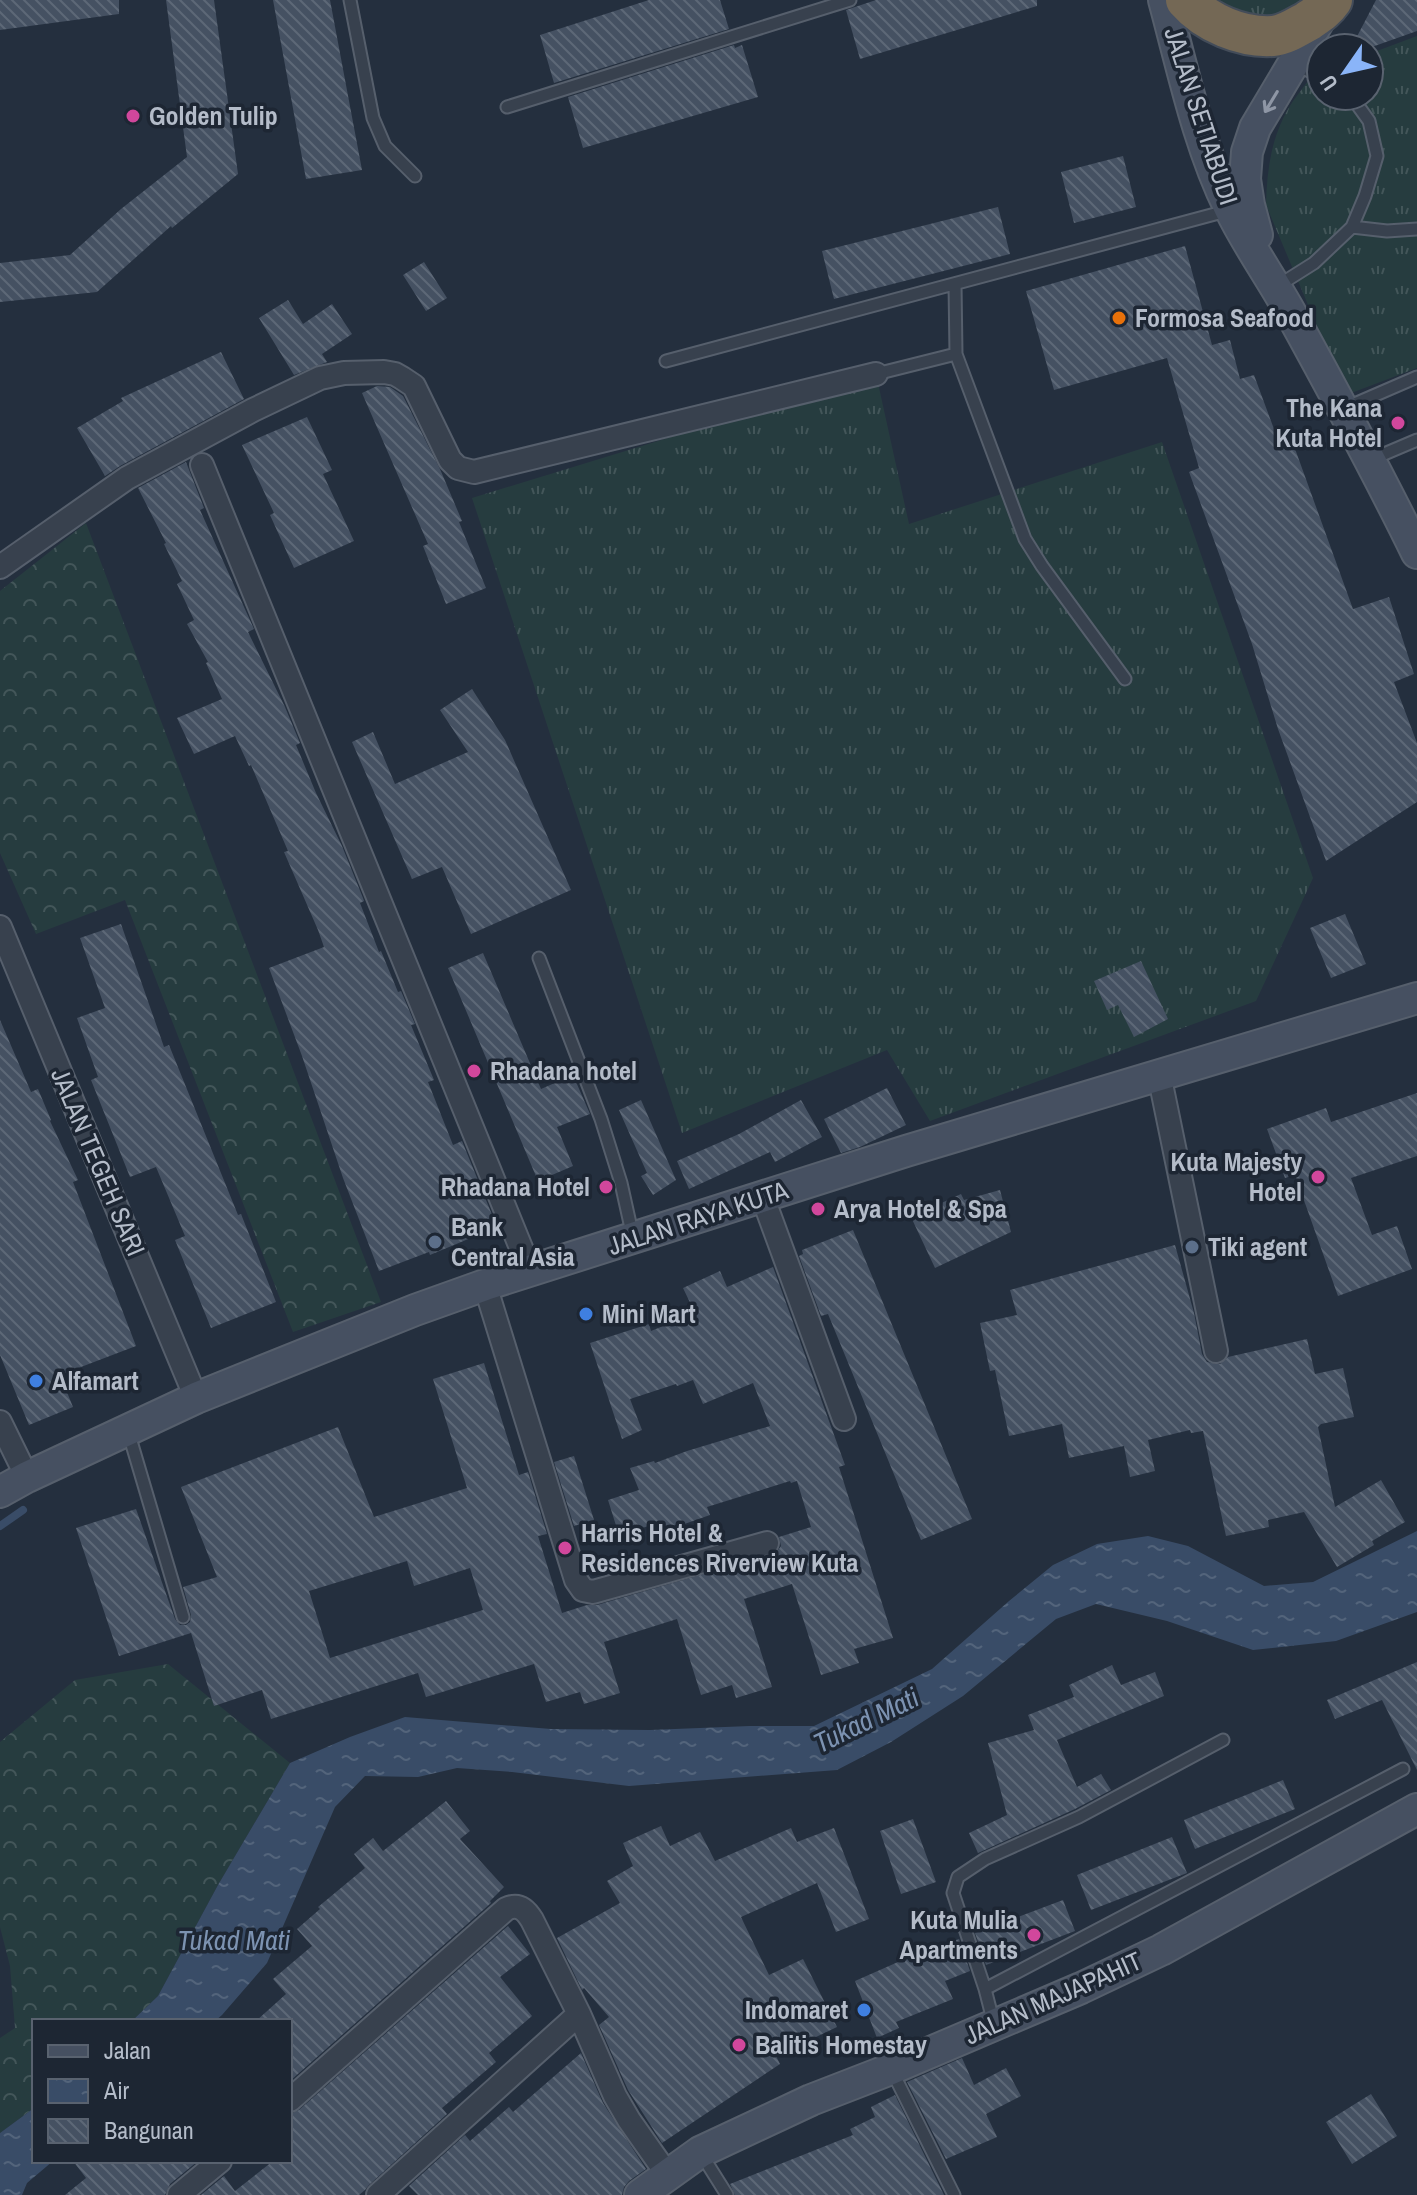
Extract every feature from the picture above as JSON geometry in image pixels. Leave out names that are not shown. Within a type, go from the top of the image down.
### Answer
[{"type":"highway","points":[[1186,0],[1210,19],[1233,30],[1275,36],[1294,29],[1328,5]]},
{"type":"street","name":"JALAN SETIABUDI","points":[[1164,0],[1186,87],[1272,279],[1417,553]]},
{"type":"street","name":"JALAN SETIABUDI","points":[[1240,208],[1247,152],[1255,128],[1328,5]]},
{"type":"street","points":[[0,567],[127,478],[320,378],[344,373],[384,372],[402,378],[414,386],[450,460],[458,468],[474,472],[876,374]]},
{"type":"street","points":[[202,465],[530,1270]]},
{"type":"street","name":"JALAN TEGEH SARI","points":[[0,927],[196,1398]]},
{"type":"street","name":"JALAN RAYA KUTA","points":[[0,1492],[196,1398],[485,1285],[906,1151],[1417,998]]},
{"type":"street","points":[[1159,1074],[1216,1351]]},
{"type":"street","points":[[763,1198],[844,1419]]},
{"type":"street","points":[[485,1285],[576,1580],[583,1590],[593,1592],[767,1543]]},
{"type":"street","points":[[0,1422],[27,1477]]},
{"type":"street","name":"JALAN MAJAPAHIT","points":[[640,2195],[700,2152],[811,2100],[995,2025],[1161,1950],[1417,1809]]},
{"type":"street","points":[[292,2098],[506,1909],[519,1907],[528,1914],[579,2014],[615,2096],[667,2174]]},
{"type":"street","points":[[378,2195],[579,2014]]},
{"type":"street","points":[[179,2195],[218,2163]]},
{"type":"lane","points":[[350,0],[373,118],[385,146],[415,176]]},
{"type":"lane","points":[[507,107],[850,0]]},
{"type":"lane","points":[[1294,63],[1305,69]]},
{"type":"lane","points":[[1272,279],[1314,263],[1352,227],[1377,156],[1369,121],[1363,112]]},
{"type":"lane","points":[[666,361],[1240,208]]},
{"type":"lane","points":[[1352,227],[1387,231],[1417,229]]},
{"type":"lane","points":[[955,284],[956,354],[1025,539],[1125,679]]},
{"type":"lane","points":[[876,374],[956,354]]},
{"type":"lane","points":[[1342,409],[1417,378]]},
{"type":"lane","points":[[1370,460],[1417,440]]},
{"type":"lane","points":[[539,958],[601,1119],[621,1183],[633,1240]]},
{"type":"lane","points":[[128,1431],[183,1617]]},
{"type":"lane","points":[[995,2025],[953,1893],[958,1877],[985,1859],[1079,1817],[1223,1740]]},
{"type":"lane","points":[[985,1989],[1403,1769]]},
{"type":"lane","points":[[891,2069],[954,2195]]},
{"type":"lane","points":[[700,2152],[727,2195]]},
{"type":"green space","points":[[1203,0],[1309,0],[1295,17],[1237,16]]},
{"type":"green space","points":[[1417,36],[1417,368],[1346,395],[1266,205],[1268,175],[1277,132],[1305,85],[1305,112],[1385,112],[1385,48]]},
{"type":"green space","points":[[876,374],[909,524],[1162,442],[1313,878],[1256,1001],[930,1121],[887,1050],[682,1133],[472,498]]},
{"type":"green space","points":[[86,523],[381,1302],[293,1332],[125,900],[36,934],[0,853],[0,591]]},
{"type":"green space","points":[[168,1664],[290,1763],[218,1885],[158,1996],[134,2019],[32,2019],[32,2109],[0,2133],[0,2038],[15,2028],[10,1966],[0,1927],[0,1742],[75,1680]]},
{"type":"water","name":"Tukad Mati","points":[[1417,1531],[1417,1612],[1336,1641],[1253,1650],[1167,1621],[1096,1604],[1056,1619],[963,1696],[891,1742],[837,1770],[629,1786],[457,1768],[418,1777],[365,1776],[335,1807],[267,1963],[222,2015],[217,2019],[134,2019],[158,1996],[218,1885],[290,1763],[350,1737],[405,1717],[551,1729],[814,1726],[932,1669],[1053,1565],[1097,1544],[1148,1536],[1188,1546],[1264,1586],[1313,1582]]},
{"type":"water","points":[[32,2109],[32,2163],[51,2163],[27,2183],[22,2195],[0,2195],[0,2133]]},
{"type":"building","points":[[0,0],[119,0],[119,14],[0,30]]},
{"type":"building","points":[[166,0],[214,0],[238,174],[171,226],[97,292],[0,302],[0,263],[70,255],[121,209],[187,157]]},
{"type":"building","points":[[273,0],[330,0],[362,170],[306,179]]},
{"type":"building","points":[[649,0],[720,0],[729,29],[554,83],[540,35]]},
{"type":"building","points":[[876,0],[1037,0],[1037,6],[860,59],[846,10]]},
{"type":"building","points":[[1376,0],[1417,0],[1417,31],[1385,42],[1385,32],[1359,32]]},
{"type":"building","points":[[734,45],[735,48],[742,45],[758,97],[583,148],[568,97]]},
{"type":"building","points":[[1123,156],[1136,207],[1074,223],[1061,172]]},
{"type":"building","points":[[998,207],[1010,254],[834,299],[822,251]]},
{"type":"building","points":[[1185,246],[1212,345],[1230,340],[1240,379],[1254,375],[1278,440],[1290,435],[1353,609],[1389,597],[1414,674],[1394,682],[1417,743],[1417,802],[1326,861],[1189,472],[1199,468],[1167,358],[1054,390],[1026,291]]},
{"type":"building","points":[[424,262],[447,298],[426,311],[403,275]]},
{"type":"building","points":[[288,300],[303,324],[332,304],[352,334],[322,354],[327,362],[294,375],[259,318]]},
{"type":"building","points":[[221,352],[244,399],[105,476],[77,428],[123,401],[121,398]]},
{"type":"building","points":[[377,386],[390,387],[403,396],[440,469],[486,588],[446,604],[423,546],[428,544],[362,393]]},
{"type":"building","points":[[307,417],[332,470],[323,474],[354,541],[294,568],[270,515],[274,513],[242,445]]},
{"type":"building","points":[[186,462],[204,508],[200,510],[254,629],[248,632],[300,743],[296,745],[363,898],[364,901],[360,903],[379,952],[415,1024],[411,1025],[434,1080],[428,1082],[453,1145],[462,1141],[497,1227],[430,1255],[429,1252],[379,1271],[269,968],[324,947],[318,930],[284,852],[288,851],[235,736],[194,754],[177,718],[222,699],[208,662],[187,624],[194,620],[177,584],[182,581],[138,488]]},
{"type":"building","points":[[472,689],[505,740],[571,890],[471,934],[442,867],[412,879],[352,742],[373,732],[395,784],[468,752],[440,710]]},
{"type":"building","points":[[1345,914],[1366,964],[1331,978],[1310,928]]},
{"type":"building","points":[[121,924],[164,1047],[169,1045],[276,1302],[211,1328],[175,1240],[185,1236],[156,1167],[130,1177],[91,1080],[98,1077],[77,1018],[105,1008],[80,938]]},
{"type":"building","points":[[483,953],[541,1089],[573,1075],[590,1114],[557,1127],[573,1166],[538,1181],[448,968]]},
{"type":"building","points":[[1141,961],[1168,1019],[1134,1037],[1118,1005],[1107,1010],[1094,981]]},
{"type":"building","points":[[0,1020],[31,1092],[38,1089],[78,1180],[73,1182],[136,1346],[60,1375],[73,1407],[29,1425],[0,1355]]},
{"type":"building","points":[[887,1088],[906,1125],[841,1153],[824,1119]]},
{"type":"building","name":"Kuta Majesty Hotel","points":[[1417,1093],[1417,1156],[1351,1178],[1372,1235],[1397,1226],[1412,1269],[1338,1296],[1295,1175],[1285,1178],[1267,1129],[1326,1108],[1331,1122]]},
{"type":"building","points":[[641,1100],[676,1180],[653,1195],[641,1176],[647,1173],[619,1110]]},
{"type":"building","points":[[801,1100],[822,1137],[775,1162],[770,1152],[689,1189],[677,1161],[739,1134]]},
{"type":"building","points":[[1000,1190],[1011,1232],[935,1268],[911,1217],[961,1194],[964,1200]]},
{"type":"building","points":[[853,1230],[972,1519],[921,1540],[828,1314],[821,1316],[799,1256],[803,1254],[802,1250]]},
{"type":"building","points":[[1175,1245],[1202,1354],[1207,1362],[1220,1364],[1228,1357],[1307,1339],[1315,1374],[1343,1368],[1354,1417],[1318,1427],[1335,1507],[1381,1480],[1405,1522],[1337,1567],[1304,1512],[1268,1520],[1269,1527],[1226,1536],[1203,1431],[1191,1433],[1190,1430],[1148,1440],[1155,1471],[1130,1477],[1124,1446],[1069,1458],[1062,1424],[1009,1436],[995,1370],[990,1371],[980,1323],[1017,1315],[1010,1290]]},
{"type":"building","points":[[773,1267],[845,1465],[839,1467],[893,1638],[854,1649],[859,1663],[821,1675],[792,1584],[744,1599],[772,1687],[736,1698],[732,1685],[701,1695],[677,1619],[604,1642],[620,1693],[584,1704],[580,1692],[546,1702],[534,1664],[426,1697],[418,1673],[271,1719],[262,1690],[214,1706],[191,1633],[119,1656],[76,1528],[136,1509],[175,1619],[180,1625],[186,1625],[191,1615],[183,1587],[217,1577],[181,1487],[338,1427],[374,1517],[467,1488],[433,1379],[484,1363],[519,1475],[528,1472],[547,1534],[538,1536],[562,1613],[776,1553],[781,1546],[779,1537],[811,1527],[797,1481],[707,1507],[710,1515],[656,1534],[652,1525],[619,1535],[608,1500],[639,1490],[630,1468],[770,1426],[753,1383],[703,1404],[693,1380],[630,1399],[642,1430],[622,1439],[590,1343],[649,1324],[651,1331],[695,1313],[683,1288],[720,1271],[727,1287]],"holes":[[[407,1561],[414,1586],[470,1568],[483,1610],[330,1658],[309,1591]]]},
{"type":"building","points":[[574,1456],[594,1520],[574,1526],[554,1462]]},
{"type":"building","points":[[1417,1662],[1417,1770],[1382,1700],[1335,1719],[1327,1700]]},
{"type":"building","points":[[1112,1665],[1121,1685],[1155,1672],[1164,1696],[1057,1740],[1077,1787],[1101,1774],[1111,1790],[978,1853],[969,1833],[1007,1815],[988,1743],[1034,1730],[1028,1715],[1074,1697],[1069,1685]]},
{"type":"building","points":[[1283,1780],[1295,1809],[1195,1849],[1184,1820]]},
{"type":"building","points":[[446,1801],[470,1831],[460,1839],[504,1887],[491,1903],[292,2079],[292,2019],[258,2019],[286,1994],[273,1979],[312,1946],[297,1929],[365,1868],[354,1854],[373,1838],[383,1851]]},
{"type":"building","points":[[913,1819],[936,1882],[901,1894],[880,1831]]},
{"type":"building","points":[[661,1826],[670,1846],[700,1832],[715,1861],[791,1828],[797,1842],[834,1828],[869,1919],[836,1932],[817,1883],[741,1917],[769,1975],[803,1959],[837,2027],[776,2056],[780,2064],[662,2143],[628,2090],[599,2025],[609,2017],[584,1988],[582,1990],[557,1938],[620,1903],[607,1881],[633,1866],[623,1843]]},
{"type":"building","points":[[1172,1837],[1187,1873],[1091,1910],[1077,1875]]},
{"type":"building","points":[[1063,1900],[1075,1931],[986,1965],[975,1933]]},
{"type":"building","points":[[508,1926],[530,1954],[500,1977],[532,2016],[489,2053],[496,2062],[442,2108],[447,2114],[359,2195],[201,2195],[224,2176],[235,2191],[270,2163],[292,2163],[292,2113]]},
{"type":"building","points":[[959,1939],[970,1971],[945,1981],[953,1999],[896,2022],[899,2028],[877,2038],[855,1981],[897,1960]]},
{"type":"building","points":[[581,2053],[603,2103],[646,2169],[629,2181],[622,2195],[418,2195],[409,2186],[465,2135],[470,2141],[509,2107],[513,2112]]},
{"type":"building","points":[[962,2058],[974,2085],[1006,2068],[1021,2096],[986,2114],[997,2137],[946,2159],[907,2082]]},
{"type":"building","points":[[1371,2094],[1397,2136],[1352,2164],[1326,2122]]},
{"type":"building","points":[[895,2095],[944,2195],[735,2195],[730,2184],[853,2135],[850,2129],[875,2117],[871,2107]]},
{"type":"building","points":[[75,2163],[196,2163],[170,2184],[165,2195],[65,2195],[86,2178]]},
{"type":"waterway","points":[[0,1526],[23,1510]]},
{"type":"place","name":"Golden Tulip","points":[[133,116]]},
{"type":"place","name":"Formosa Seafood","points":[[1119,318]]},
{"type":"place","name":"The Kana Kuta Hotel","points":[[1398,423]]},
{"type":"place","name":"Rhadana hotel","points":[[474,1071]]},
{"type":"place","name":"Kuta Majesty Hotel","points":[[1318,1177]]},
{"type":"place","name":"Rhadana Hotel","points":[[606,1187]]},
{"type":"place","name":"Arya Hotel & Spa","points":[[818,1209]]},
{"type":"place","name":"Bank Central Asia","points":[[435,1242]]},
{"type":"place","name":"Tiki agent","points":[[1192,1247]]},
{"type":"place","name":"Mini Mart","points":[[586,1314]]},
{"type":"place","name":"Alfamart","points":[[36,1381]]},
{"type":"place","name":"Harris Hotel & Residences Riverview Kuta","points":[[565,1548]]},
{"type":"place","name":"Kuta Mulia Apartments","points":[[1034,1935]]},
{"type":"place","name":"Indomaret","points":[[864,2010]]},
{"type":"place","name":"Balitis Homestay","points":[[739,2045]]}]
